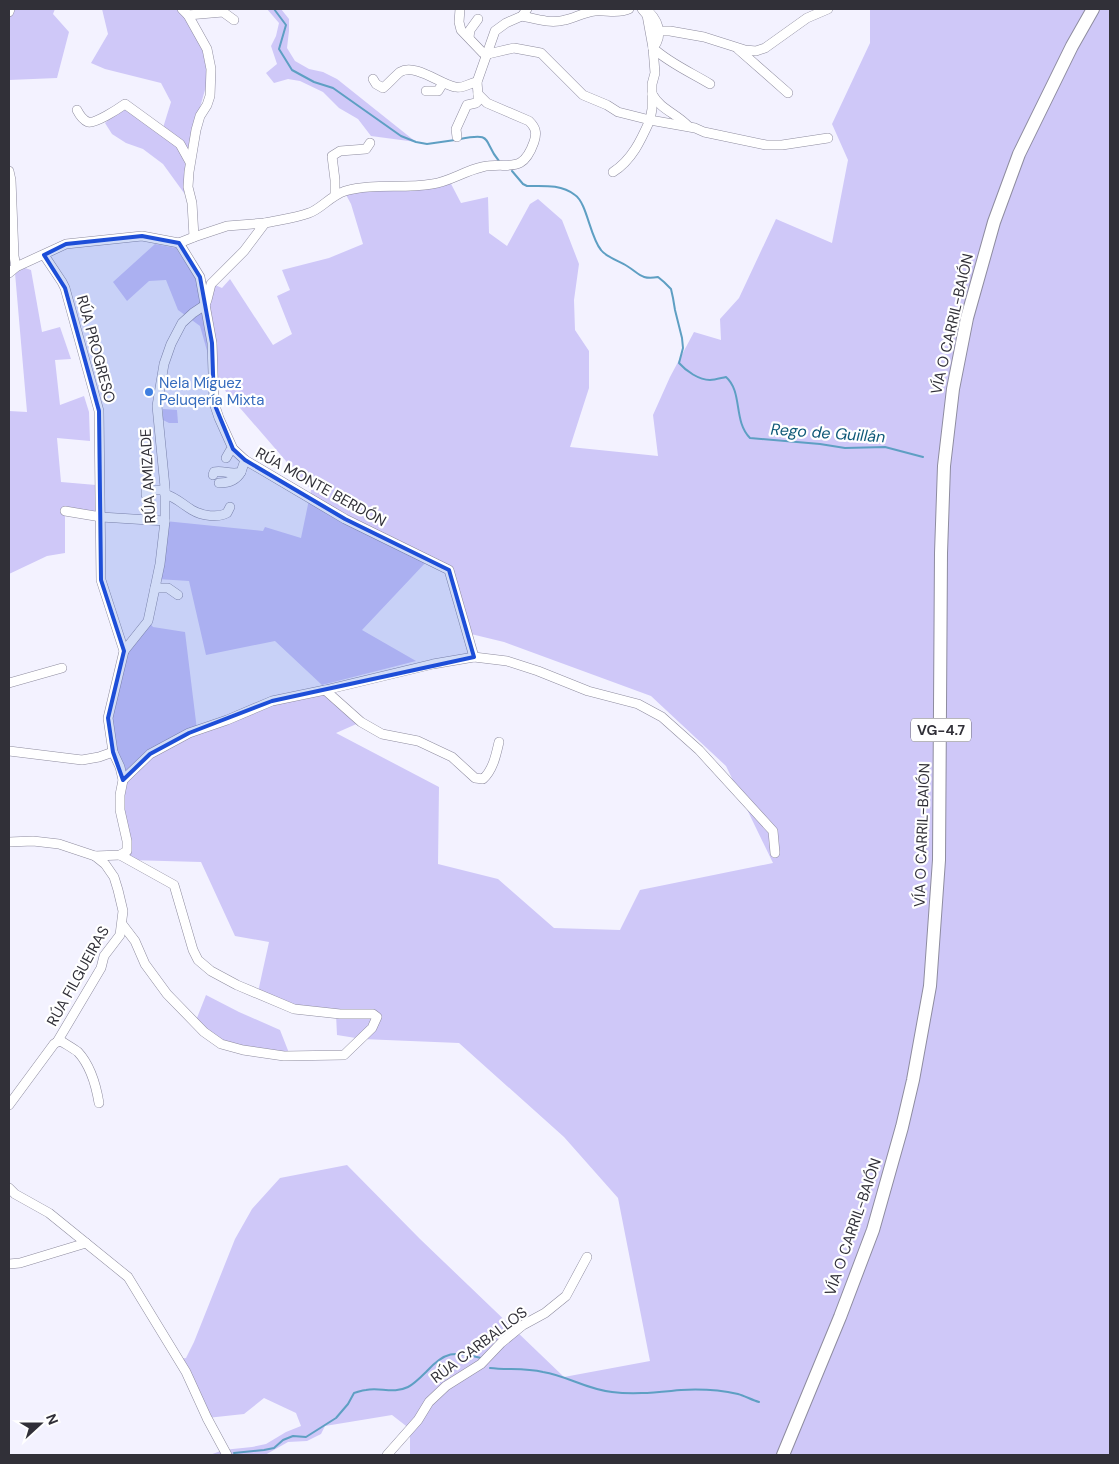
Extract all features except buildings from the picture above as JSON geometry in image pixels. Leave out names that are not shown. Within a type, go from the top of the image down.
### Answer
[{"type":"highway","name":"VÍA O CARRIL-BAIÓN","points":[[783,1455],[840,1318],[873,1230],[905,1117],[930,986],[939,860],[941,553],[944,466],[953,388],[967,318],[994,222],[1019,154],[1072,46],[1093,9]]},
{"type":"street","points":[[460,9],[459,22],[461,30],[483,53],[488,54],[514,48],[541,53],[583,95],[618,112],[766,145],[782,145],[828,138]]},
{"type":"street","points":[[457,136],[456,129],[466,107],[478,101],[477,82],[495,31],[525,12],[540,20],[553,22],[567,20],[588,10],[618,12],[630,9]]},
{"type":"street","points":[[644,9],[658,30],[704,37],[745,50],[765,48],[807,18],[828,9]]},
{"type":"street","points":[[185,12],[223,12],[234,20]]},
{"type":"street","points":[[185,12],[207,48],[211,69],[210,96],[200,116],[190,162],[188,187],[192,203],[194,237]]},
{"type":"street","points":[[469,37],[470,30],[478,19]]},
{"type":"street","points":[[614,172],[633,154],[650,120],[652,79],[655,72],[653,48],[658,30]]},
{"type":"street","points":[[653,48],[669,60],[710,84]]},
{"type":"street","points":[[738,48],[788,93]]},
{"type":"street","points":[[373,79],[382,88],[402,71],[409,70],[417,71],[456,88],[477,82]]},
{"type":"street","points":[[426,91],[438,91],[443,83]]},
{"type":"street","points":[[9,171],[11,180],[13,270],[66,244],[142,236],[179,244],[227,226],[265,223],[311,213],[335,195],[344,192],[377,186],[434,184],[447,181],[479,168],[491,165],[512,166],[526,159],[536,135],[534,126],[530,122],[487,103],[478,94]]},
{"type":"street","points":[[652,94],[656,101],[690,127]]},
{"type":"street","points":[[77,110],[80,116],[88,122],[94,122],[125,104],[180,144],[190,162]]},
{"type":"street","points":[[335,195],[336,180],[332,156],[340,151],[366,149],[370,144]]},
{"type":"street","points":[[205,305],[212,284],[244,251],[265,223]]},
{"type":"street","name":"RÚA MONTE BERDÓN","points":[[179,244],[200,277],[212,343],[214,404],[233,449],[245,460],[345,518],[449,570],[474,657]]},
{"type":"street","name":"RÚA PROGRESO","points":[[44,255],[65,288],[99,411],[101,580],[124,651]]},
{"type":"street","name":"RÚA AMIZADE","points":[[124,651],[148,621],[160,564],[165,521],[165,492],[157,406],[164,364],[171,344],[182,323],[205,305]]},
{"type":"street","points":[[226,458],[233,449]]},
{"type":"street","points":[[219,484],[232,481],[238,476],[245,460]]},
{"type":"street","points":[[213,475],[214,472],[230,474],[241,472]]},
{"type":"street","points":[[146,495],[146,490],[165,492],[177,498],[194,511],[219,516],[225,514],[230,507]]},
{"type":"street","points":[[64,511],[101,517],[165,521]]},
{"type":"street","points":[[155,588],[168,588],[178,596]]},
{"type":"street","points":[[95,856],[120,855],[127,851],[120,810],[123,780],[120,767],[113,752],[108,718],[124,651]]},
{"type":"street","points":[[123,780],[150,754],[190,732],[227,720],[272,701],[433,664],[474,657],[507,661],[588,691],[638,704],[662,717],[699,750],[773,831],[775,853]]},
{"type":"street","points":[[9,683],[62,668]]},
{"type":"street","points":[[325,690],[361,722],[382,734],[418,741],[452,757],[475,778],[483,779],[489,774],[499,742]]},
{"type":"street","points":[[9,751],[82,760],[113,752]]},
{"type":"street","points":[[9,842],[33,841],[59,844],[95,856],[105,864],[114,878],[118,890],[123,911],[122,924],[135,941],[145,964],[167,994],[204,1032],[220,1044],[243,1050],[284,1056],[344,1055],[372,1028],[376,1017],[373,1014],[340,1014],[294,1009],[237,985],[211,971],[198,960],[193,950],[174,884],[120,855]]},
{"type":"street","name":"RÚA FILGUEIRAS","points":[[9,1105],[57,1042],[101,968],[104,956],[120,936],[122,924]]},
{"type":"street","name":"RÚA FILGUEIRAS","points":[[57,1042],[61,1041],[77,1052],[87,1065],[95,1082],[99,1103]]},
{"type":"street","points":[[9,1188],[15,1194],[49,1213],[128,1278],[186,1372],[207,1418],[227,1455]]},
{"type":"street","points":[[9,1264],[86,1243]]},
{"type":"street","name":"RÚA CARBALLOS","points":[[387,1455],[418,1420],[429,1402],[446,1386],[481,1364],[501,1343],[566,1296],[587,1257]]},
{"type":"highlighted area","points":[[142,236],[179,243],[200,277],[212,343],[214,403],[233,449],[245,460],[345,519],[449,570],[474,657],[272,701],[189,733],[150,754],[123,780],[113,752],[108,718],[124,651],[101,580],[99,411],[65,288],[44,255],[66,244]]},
{"type":"shaded area","points":[[9,9],[55,9],[53,14],[69,32],[57,78],[9,80]]},
{"type":"shaded area","points":[[102,9],[182,9],[188,15],[211,69],[186,156],[184,193],[163,164],[143,149],[126,143],[112,134],[105,123],[125,104],[162,131],[171,102],[161,83],[105,69],[91,63],[108,34]]},
{"type":"shaded area","points":[[267,9],[281,9],[289,19],[287,48],[295,61],[309,69],[323,72],[337,79],[416,142],[371,136],[358,119],[339,108],[323,92],[300,81],[288,79],[274,83],[266,73],[277,64],[271,46],[279,23]]},
{"type":"shaded area","points":[[870,9],[1110,9],[1110,1455],[410,1455],[410,1429],[392,1415],[325,1426],[321,1434],[307,1441],[288,1442],[265,1455],[210,1455],[223,1450],[266,1444],[286,1432],[301,1426],[296,1413],[264,1398],[244,1414],[207,1418],[179,1359],[186,1358],[194,1342],[235,1239],[252,1209],[280,1178],[347,1165],[420,1239],[564,1377],[650,1361],[618,1198],[564,1137],[459,1043],[362,1039],[337,1035],[336,1014],[294,1009],[258,992],[269,942],[235,936],[201,862],[128,860],[123,826],[123,780],[108,718],[120,665],[148,621],[153,627],[185,632],[197,730],[272,701],[325,690],[361,722],[336,733],[439,787],[438,864],[498,879],[554,928],[620,930],[640,890],[773,863],[726,766],[651,696],[504,642],[471,634],[449,570],[428,560],[362,630],[416,661],[322,685],[275,641],[206,655],[189,581],[157,579],[165,521],[263,531],[265,527],[301,538],[311,490],[215,379],[200,326],[178,310],[166,280],[149,281],[127,301],[113,282],[155,244],[176,248],[194,276],[222,288],[230,279],[273,345],[292,334],[277,296],[290,290],[282,270],[329,258],[363,244],[351,204],[344,191],[449,180],[461,203],[488,197],[489,233],[507,246],[530,204],[538,199],[562,220],[579,264],[574,300],[575,330],[589,351],[589,388],[570,447],[658,456],[653,415],[670,377],[694,332],[721,340],[720,319],[739,298],[776,219],[832,243],[848,160],[832,124],[870,43]]},
{"type":"shaded area","points":[[25,268],[31,270],[42,332],[60,327],[71,359],[55,360],[60,405],[84,396],[89,412],[90,441],[57,438],[61,482],[96,485],[96,513],[65,511],[65,553],[47,556],[9,574],[9,411],[27,412],[15,273]]},
{"type":"shaded area","points":[[163,409],[177,410],[178,423],[169,423],[163,420]]},
{"type":"shaded area","points":[[206,995],[280,1030],[289,1053],[247,1051],[210,1036],[195,1023]]},
{"type":"waterway","name":"Rego de Guillán","points":[[274,9],[286,25],[279,49],[292,70],[314,82],[333,88],[401,136],[427,144],[455,140]]},
{"type":"waterway","name":"Rego de Guillán","points":[[460,139],[471,137],[483,138],[499,161]]},
{"type":"waterway","name":"Rego de Guillán","points":[[512,171],[527,186],[558,187],[570,191],[583,205],[594,237],[603,252],[641,276],[648,278],[658,277],[671,289],[682,338],[683,348],[679,363],[689,372],[706,380],[726,377],[735,390],[741,423],[750,438],[845,448],[885,447],[923,457]]},
{"type":"waterway","points":[[234,1453],[274,1448],[283,1440],[293,1436],[306,1437],[336,1418],[348,1404],[354,1393],[371,1389],[397,1390],[408,1387],[439,1360],[450,1354],[464,1354],[481,1358]]},
{"type":"waterway","points":[[490,1368],[543,1372],[612,1392],[638,1393],[710,1390],[738,1394],[759,1402]]},
{"type":"place","name":"Nela Míguez Peluqería Mixta","points":[[149,392]]}]
